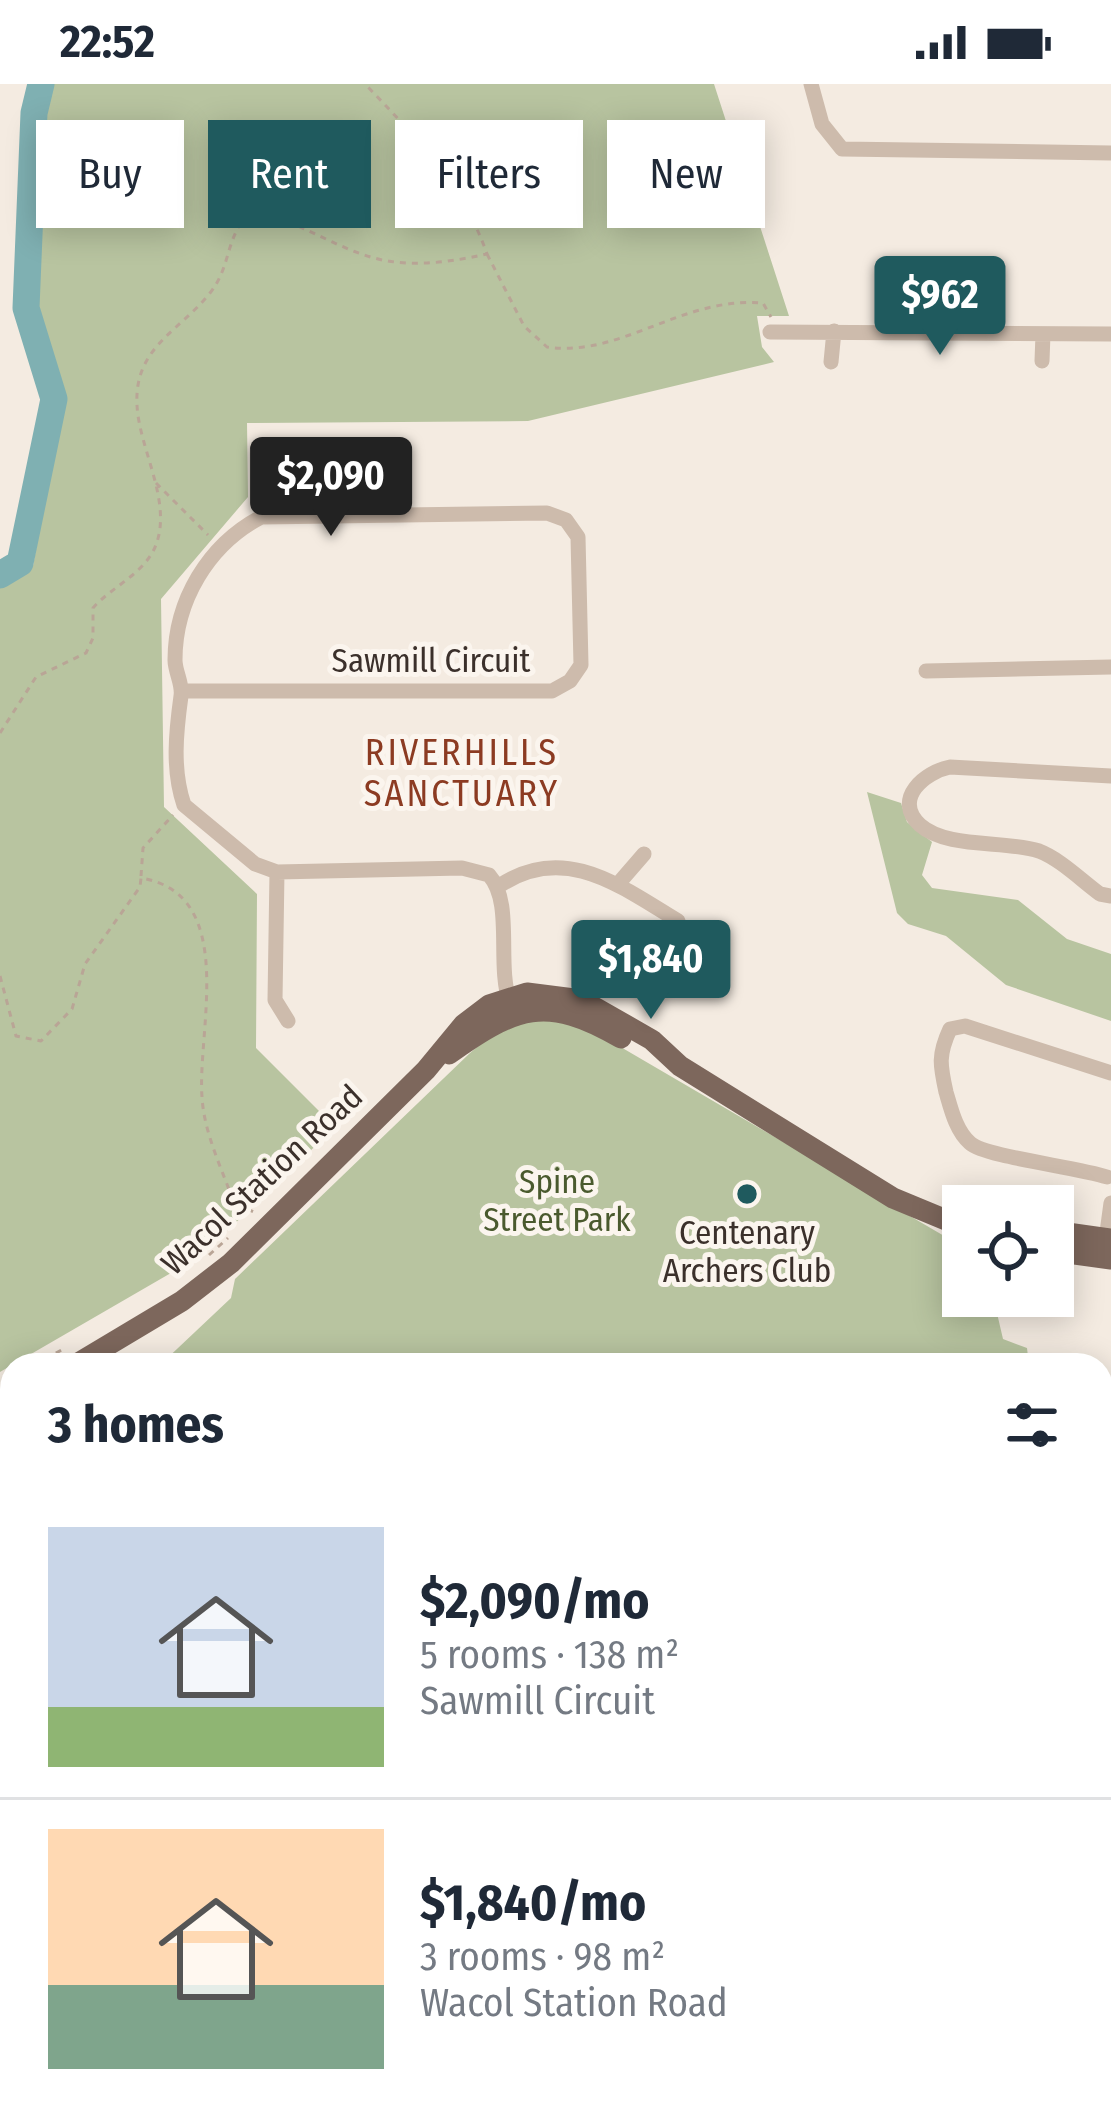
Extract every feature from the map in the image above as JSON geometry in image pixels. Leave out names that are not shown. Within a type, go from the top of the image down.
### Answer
[{"type":"main road","points":[[511,1006],[546,992],[582,1000],[652,1040],[680,1066],[893,1198],[942,1218]]},
{"type":"main road","name":"Wacol Station Road","points":[[77,1353],[182,1301],[231,1263],[426,1070],[464,1024],[511,1006]]},
{"type":"main road","points":[[1074,1237],[1108,1248]]},
{"type":"main road","points":[[1074,1250],[1108,1248]]},
{"type":"street","points":[[811,84],[822,124],[842,148],[1111,153]]},
{"type":"street","points":[[831,362],[834,331]]},
{"type":"street","points":[[777,332],[1111,334]]},
{"type":"street","points":[[1042,334],[1042,361]]},
{"type":"street","name":"Sawmill Circuit","points":[[182,691],[552,691],[570,681],[581,665],[578,537],[566,520],[547,513],[290,514],[261,517],[239,529],[181,600],[175,664],[182,691],[175,716],[184,806]]},
{"type":"street","points":[[926,670],[1111,667]]},
{"type":"street","points":[[1111,776],[950,767],[928,771],[914,786],[911,807],[919,824],[940,834],[1044,853],[1100,894],[1111,896]]},
{"type":"street","points":[[184,806],[255,864],[277,872],[476,869],[499,886],[503,901],[500,961],[511,1006]]},
{"type":"street","points":[[618,884],[644,854]]},
{"type":"street","points":[[499,886],[539,868],[587,869],[678,921]]},
{"type":"street","points":[[277,872],[275,1000],[288,1021]]},
{"type":"street","points":[[1107,1178],[1071,1165],[982,1150],[967,1142],[952,1113],[937,1056],[950,1029],[965,1025],[1111,1073]]},
{"type":"street","points":[[1108,1248],[1111,1203]]},
{"type":"path","points":[[365,84],[427,149],[474,217],[487,254],[524,326],[547,347],[625,337],[683,311],[728,300],[763,303],[777,332]]},
{"type":"path","points":[[0,734],[36,677],[86,652],[93,638],[93,608],[133,575],[157,542],[156,483],[136,399],[142,366],[154,344],[212,292],[232,231],[250,211],[274,215],[374,258],[408,263],[487,254]]},
{"type":"path","points":[[156,483],[224,547]]},
{"type":"path","points":[[0,976],[16,1036],[41,1041],[72,1010],[85,964],[140,887],[142,848],[184,806]]},
{"type":"path","points":[[141,878],[173,889],[189,906],[200,933],[207,988],[204,1115],[234,1203],[256,1213],[243,1225]]},
{"type":"path","points":[[203,1260],[230,1236]]},
{"type":"green space","points":[[54,84],[714,84],[726,120],[607,120],[607,228],[761,228],[789,316],[757,316],[762,347],[774,362],[528,421],[247,423],[248,497],[161,599],[164,807],[257,894],[256,1048],[335,1127],[202,1255],[33,1353],[0,1353],[0,586],[33,566],[63,397],[34,304],[39,228],[184,228],[184,120],[47,120]]},
{"type":"green space","points":[[867,792],[901,803],[907,822],[932,842],[922,875],[932,888],[1018,900],[1067,939],[1111,954],[1111,1021],[1006,985],[946,936],[908,924],[897,913]]},
{"type":"green space","name":"Spine Street Park","points":[[533,1017],[574,1023],[619,1046],[942,1235],[942,1317],[998,1317],[1003,1339],[1027,1348],[1028,1353],[173,1353],[231,1298],[235,1279],[500,1028]]},
{"type":"waterway","points":[[0,575],[20,563],[54,399],[26,308],[34,113],[41,84]]},
{"type":"place","name":"Centenary Archers Club","points":[[747,1194]]},
{"type":"district","name":"RIVERHILLS SANCTUARY","points":[[462,774]]}]
